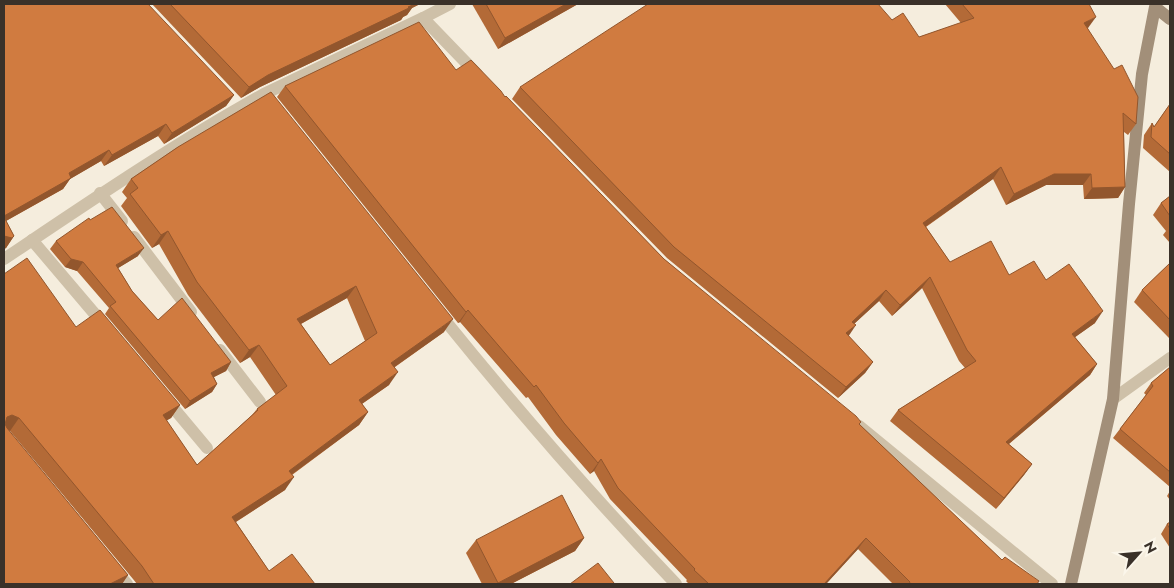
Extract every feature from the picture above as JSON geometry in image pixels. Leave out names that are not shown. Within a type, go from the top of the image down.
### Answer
[{"type":"street","points":[[4,259],[100,193],[236,105],[267,98],[294,81],[450,4]]},
{"type":"street","points":[[1153,5],[1170,19]]},
{"type":"street","points":[[1071,584],[1113,399],[1139,102],[1153,5]]},
{"type":"street","points":[[423,18],[485,81]]},
{"type":"street","points":[[100,193],[201,325]]},
{"type":"street","points":[[32,240],[113,336]]},
{"type":"street","points":[[430,302],[492,378],[637,544],[676,584]]},
{"type":"street","points":[[213,340],[260,402]]},
{"type":"street","points":[[1113,399],[1170,358]]},
{"type":"street","points":[[157,388],[207,448]]},
{"type":"street","points":[[853,421],[1052,584]]},
{"type":"street","points":[[108,561],[127,584]]},
{"type":"building","points":[[4,4],[148,4],[234,95],[172,133],[166,124],[112,155],[109,150],[69,173],[71,178],[4,216]]},
{"type":"building","points":[[170,4],[415,4],[268,75],[249,87]]},
{"type":"building","points":[[486,4],[566,4],[505,38]]},
{"type":"building","points":[[648,4],[878,4],[892,20],[903,13],[919,37],[974,18],[962,4],[1089,4],[1096,17],[1084,23],[1114,69],[1122,65],[1138,97],[1136,124],[1123,113],[1125,187],[1092,188],[1091,174],[1054,174],[1014,194],[1001,167],[923,223],[950,262],[991,241],[1009,275],[1034,261],[1046,280],[1069,264],[1103,311],[1072,334],[1097,364],[1006,442],[1032,464],[1004,498],[898,410],[976,361],[967,350],[930,277],[900,305],[886,290],[852,322],[856,325],[846,333],[873,362],[846,387],[674,247],[520,87]]},
{"type":"building","points":[[419,22],[456,70],[471,60],[664,259],[856,416],[861,422],[859,424],[1002,560],[1005,557],[1039,581],[1037,584],[909,584],[910,582],[866,538],[824,584],[709,584],[618,488],[601,459],[598,463],[564,423],[536,385],[534,387],[468,310],[466,312],[285,86]]},
{"type":"building","points":[[271,92],[453,319],[391,363],[398,372],[359,400],[368,412],[289,471],[294,477],[232,517],[269,571],[292,554],[315,584],[154,584],[142,566],[19,418],[12,415],[7,417],[5,424],[7,428],[128,575],[110,584],[4,584],[4,274],[27,258],[76,327],[100,310],[180,405],[163,415],[197,465],[257,409],[287,386],[259,345],[249,350],[197,282],[168,231],[161,235],[130,194],[138,188],[131,179],[178,147]],"holes":[[[356,286],[377,333],[330,365],[297,319]]]},
{"type":"building","points":[[1170,104],[1170,154],[1151,137],[1152,123],[1154,127]]},
{"type":"building","points":[[1170,196],[1170,216],[1161,203]]},
{"type":"building","points":[[112,207],[144,248],[116,265],[132,291],[158,320],[182,298],[231,362],[211,373],[217,384],[190,401],[110,306],[116,302],[83,262],[71,259],[56,241],[89,218],[90,220]]},
{"type":"building","points":[[4,217],[14,236],[12,238],[4,236]]},
{"type":"building","points":[[1170,263],[1170,320],[1142,290]]},
{"type":"building","points":[[1170,367],[1170,472],[1120,429],[1153,386],[1151,383]]},
{"type":"building","points":[[562,495],[584,538],[498,583],[476,540]]},
{"type":"building","points":[[598,563],[614,583],[570,584]]}]
